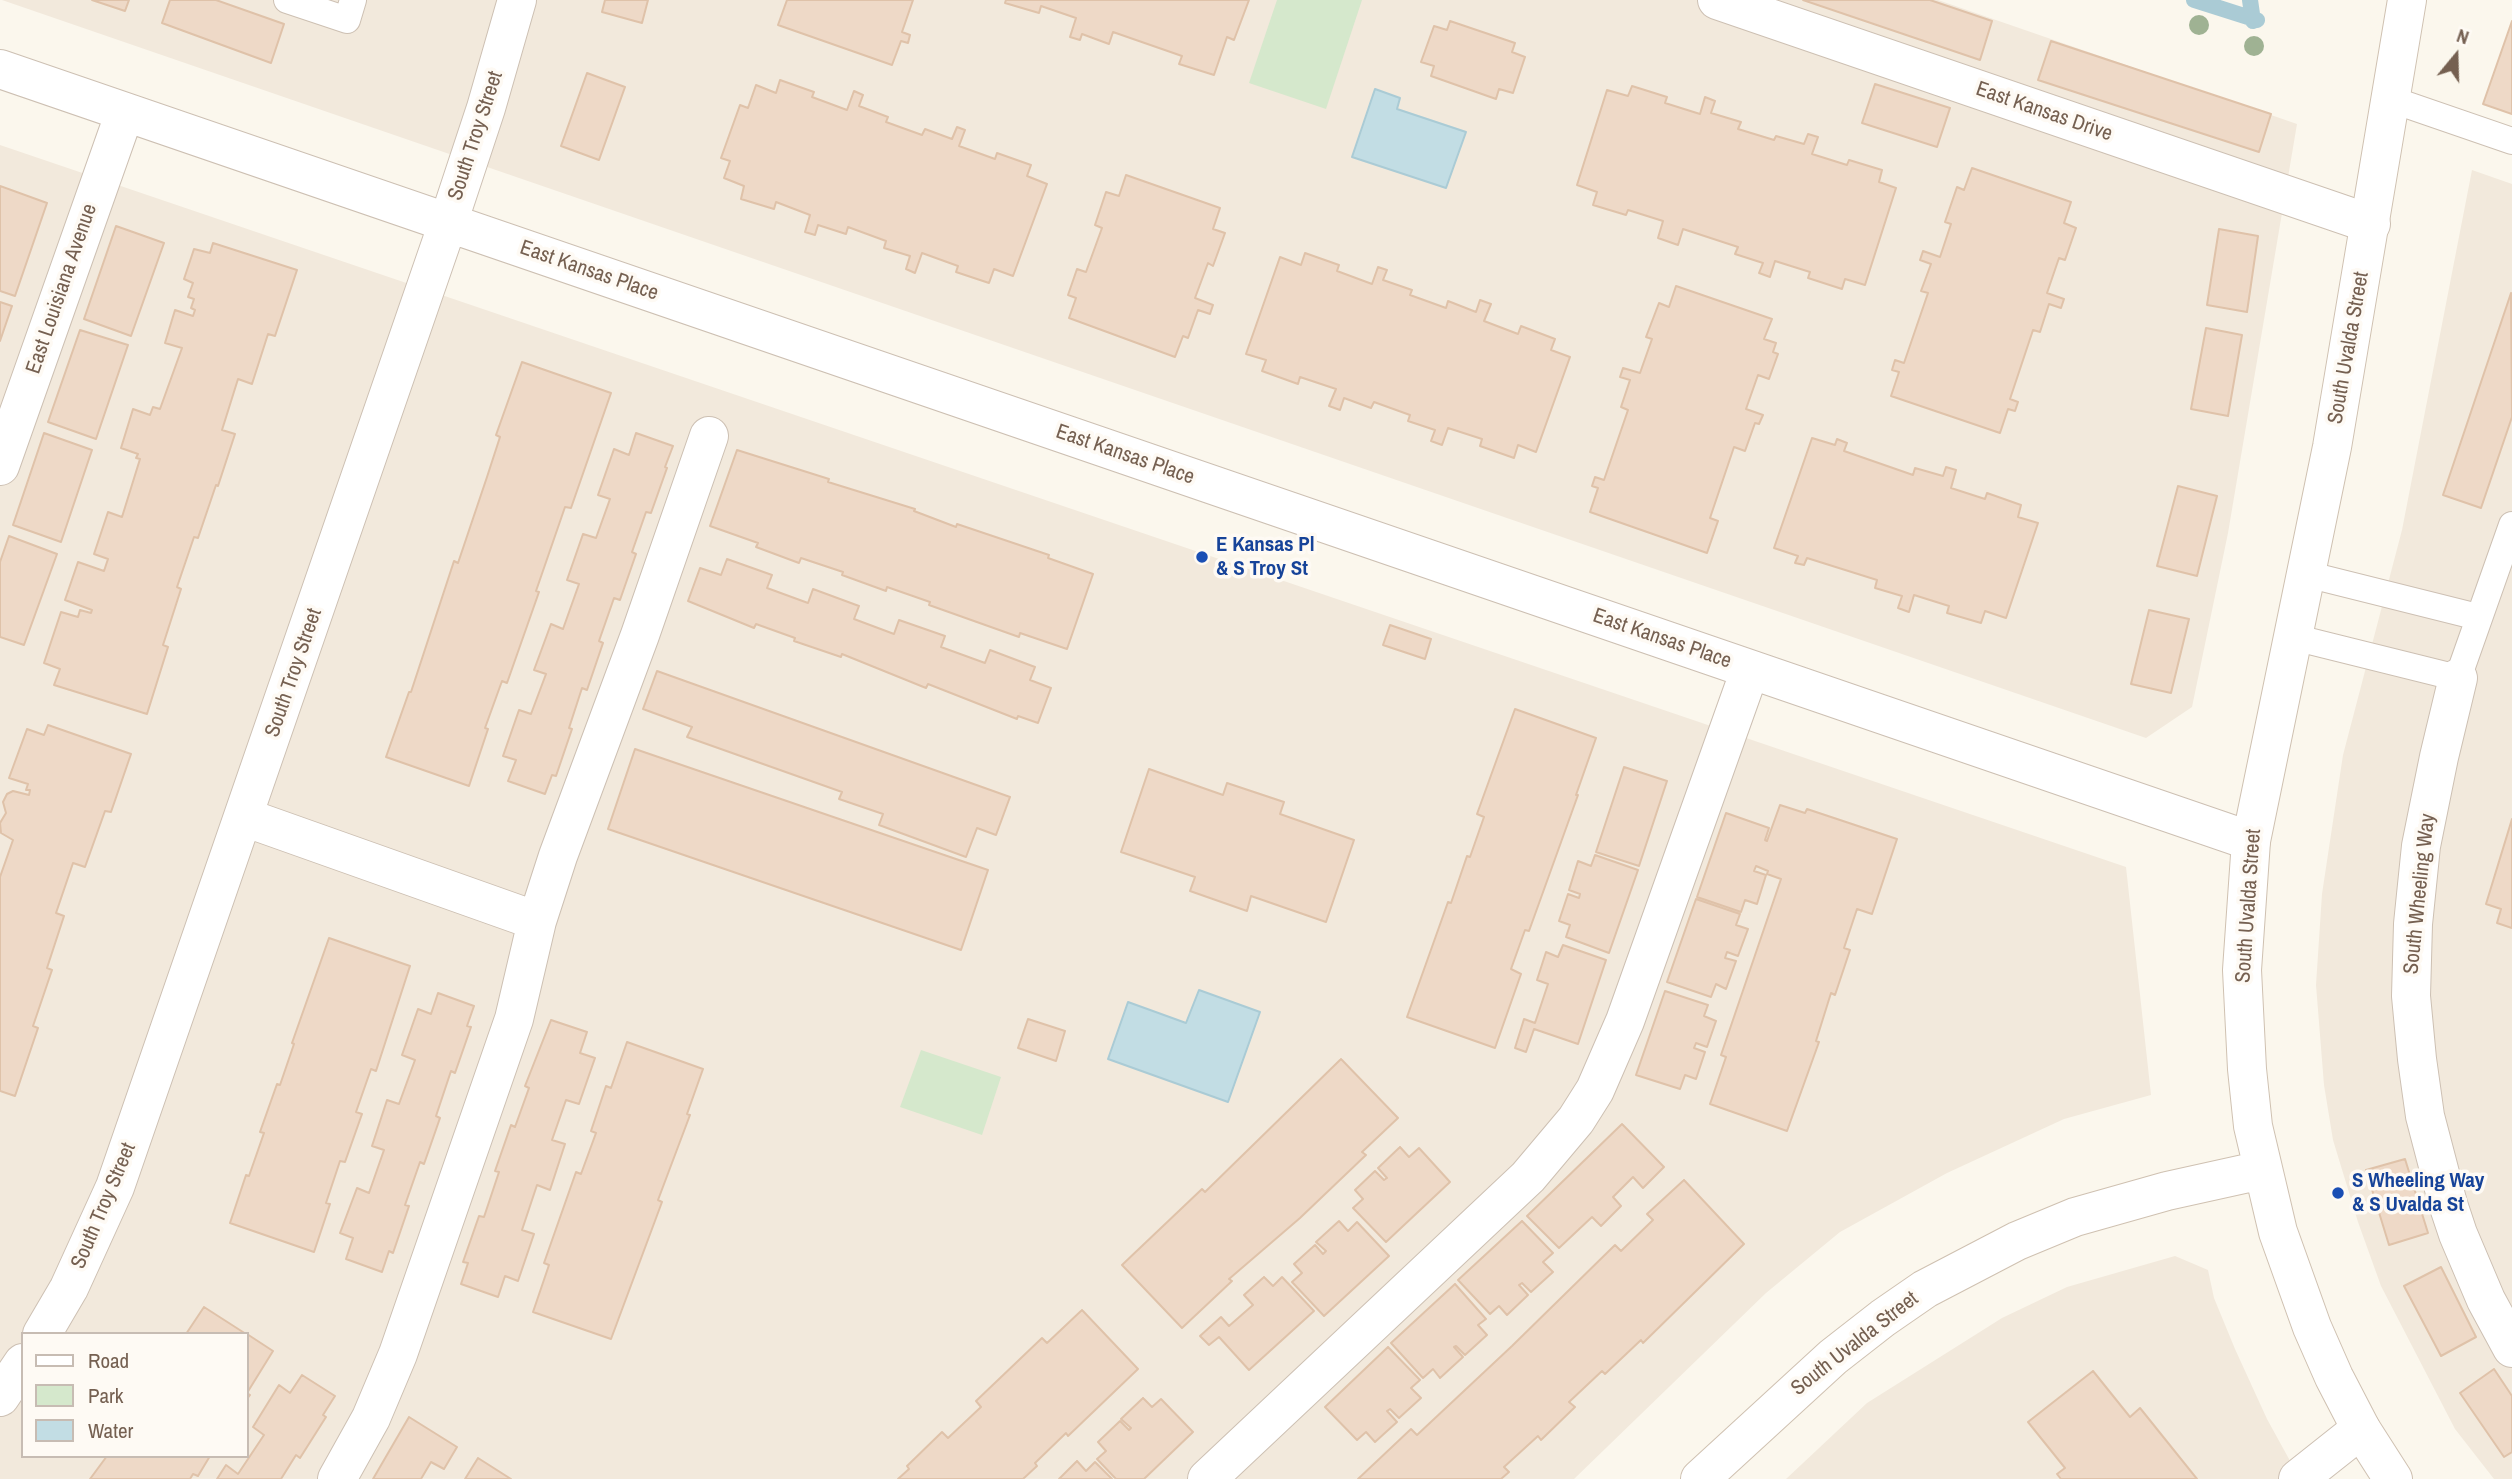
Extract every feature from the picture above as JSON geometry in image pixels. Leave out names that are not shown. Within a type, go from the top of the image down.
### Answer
[{"type":"street","name":"South Troy Street","points":[[43,1332],[69,1288],[116,1187],[448,223],[486,108],[517,0]]},
{"type":"street","name":"East Kansas Drive","points":[[1717,0],[2371,224]]},
{"type":"street","name":"South Uvalda Street","points":[[1700,1479],[1833,1357],[1925,1289],[2017,1241],[2075,1217],[2167,1191],[2262,1170],[2253,1126],[2243,1001],[2245,908],[2251,841],[2336,422],[2407,0]]},
{"type":"street","name":"East Kansas Place","points":[[0,69],[2251,841]]},
{"type":"street","name":"East Louisiana Avenue","points":[[0,466],[125,112]]},
{"type":"street","points":[[337,1479],[371,1418],[398,1354],[514,1019],[537,921],[709,436]]},
{"type":"street","points":[[1207,1479],[1528,1177],[1576,1120],[1595,1090],[1625,1021],[1750,670]]},
{"type":"street","name":"South Wheeling Way","points":[[2458,678],[2438,757],[2421,846],[2413,924],[2411,996],[2426,1116],[2448,1204],[2486,1300],[2512,1348]]},
{"type":"street","points":[[244,817],[537,921]]},
{"type":"street","points":[[2262,1170],[2278,1233],[2307,1314],[2334,1377],[2361,1429],[2393,1479]]},
{"type":"street","points":[[0,1397],[21,1366]]},
{"type":"street","points":[[2298,1479],[2361,1429]]},
{"type":"lane","points":[[287,0],[347,20],[353,0]]},
{"type":"lane","points":[[2390,99],[2512,141]]},
{"type":"lane","name":"South Wheeling Way","points":[[2458,678],[2512,525]]},
{"type":"lane","points":[[2306,574],[2478,617]]},
{"type":"lane","points":[[2293,637],[2458,678]]},
{"type":"shaded area","points":[[2,0],[1938,0],[2297,124],[2228,533],[2192,707],[2146,738]]},
{"type":"shaded area","points":[[0,145],[2126,867],[2151,1095],[2064,1119],[1947,1173],[1840,1232],[1766,1293],[1574,1479],[0,1479]]},
{"type":"shaded area","points":[[2472,170],[2512,184],[2512,1479],[2494,1479],[2455,1429],[2381,1286],[2333,1140],[2324,1085],[2316,985],[2322,894],[2343,755],[2402,530]]},
{"type":"shaded area","points":[[2175,1256],[2208,1270],[2214,1298],[2235,1349],[2267,1419],[2300,1479],[1786,1479],[1867,1403],[2002,1318],[2067,1287]]},
{"type":"green space","points":[[1277,0],[1362,0],[1326,109],[1249,83]]},
{"type":"green space","points":[[921,1050],[1001,1077],[982,1135],[900,1107]]},
{"type":"water","points":[[1375,89],[1400,98],[1397,109],[1466,132],[1446,188],[1352,157]]},
{"type":"water","points":[[1199,990],[1260,1012],[1228,1102],[1108,1059],[1128,1002],[1186,1023]]},
{"type":"building","points":[[92,0],[129,0],[125,11]]},
{"type":"building","points":[[170,0],[216,0],[284,24],[271,63],[162,23]]},
{"type":"building","points":[[605,0],[648,0],[642,23],[602,12]]},
{"type":"building","points":[[787,0],[913,0],[902,32],[910,35],[908,43],[901,41],[892,65],[778,25]]},
{"type":"building","points":[[1006,0],[1249,0],[1234,40],[1227,37],[1214,75],[1179,64],[1182,56],[1113,32],[1109,44],[1082,34],[1080,40],[1070,37],[1076,18],[1041,6],[1039,13],[1005,3]]},
{"type":"building","points":[[1803,0],[1930,0],[1992,21],[1980,60]]},
{"type":"building","points":[[1450,21],[1515,43],[1512,52],[1525,57],[1513,93],[1499,89],[1496,99],[1431,76],[1434,66],[1421,62],[1434,26],[1447,30]]},
{"type":"building","points":[[2512,21],[2512,114],[2483,104]]},
{"type":"building","points":[[2051,41],[2271,114],[2259,152],[2038,80]]},
{"type":"building","points":[[587,73],[625,87],[599,160],[561,146]]},
{"type":"building","points":[[780,80],[814,92],[812,97],[847,110],[854,91],[863,95],[859,106],[888,117],[886,122],[922,135],[925,129],[952,139],[957,127],[965,130],[959,146],[995,159],[997,153],[1031,165],[1027,176],[1047,184],[1013,276],[994,269],[989,283],[956,272],[958,266],[922,253],[915,273],[906,269],[910,256],[884,248],[886,241],[848,227],[846,234],[818,225],[815,235],[805,232],[810,215],[776,202],[774,209],[741,199],[744,186],[724,178],[730,161],[721,158],[740,105],[748,108],[756,85],[776,93]]},
{"type":"building","points":[[1875,84],[1950,108],[1937,147],[1862,123]]},
{"type":"building","points":[[1632,86],[1667,97],[1665,103],[1700,114],[1705,97],[1715,101],[1711,113],[1741,122],[1738,129],[1774,140],[1776,136],[1804,144],[1808,134],[1818,137],[1812,154],[1847,165],[1849,160],[1882,170],[1879,182],[1896,188],[1865,285],[1845,279],[1842,289],[1808,278],[1810,272],[1775,261],[1770,277],[1759,273],[1763,263],[1735,254],[1738,247],[1683,229],[1678,245],[1658,238],[1663,221],[1628,210],[1626,215],[1593,205],[1597,192],[1577,185],[1607,90],[1628,96]]},
{"type":"building","points":[[1972,168],[2071,202],[2064,223],[2076,228],[2065,260],[2059,258],[2047,293],[2064,299],[2061,308],[2049,304],[2040,332],[2033,330],[2010,399],[2018,402],[2015,411],[2008,409],[2000,433],[1891,396],[1899,372],[1892,370],[1895,360],[1904,363],[1928,293],[1921,291],[1931,264],[1920,260],[1923,251],[1940,257],[1951,224],[1945,222],[1957,187],[1964,190]]},
{"type":"building","points":[[1126,175],[1220,208],[1213,229],[1225,233],[1213,266],[1208,263],[1195,298],[1213,305],[1210,314],[1198,310],[1188,338],[1183,336],[1175,357],[1069,318],[1076,298],[1068,295],[1077,269],[1086,272],[1102,228],[1095,225],[1106,192],[1119,196]]},
{"type":"building","points":[[0,186],[47,203],[15,296],[0,291]]},
{"type":"building","points":[[116,226],[164,243],[131,336],[84,319]]},
{"type":"building","points":[[2219,229],[2258,236],[2247,312],[2207,305]]},
{"type":"building","points":[[213,243],[297,270],[275,336],[268,334],[252,384],[238,379],[222,430],[235,434],[218,486],[216,485],[198,538],[194,537],[177,587],[181,589],[163,645],[168,647],[147,714],[54,685],[60,669],[44,663],[61,612],[78,617],[80,610],[91,613],[92,610],[65,600],[78,562],[104,571],[108,559],[94,554],[108,512],[122,517],[140,459],[136,458],[138,454],[121,448],[133,409],[150,415],[153,407],[160,409],[182,348],[165,343],[175,310],[193,316],[195,310],[191,308],[194,299],[188,297],[193,283],[184,279],[194,249],[210,253]]},
{"type":"building","points":[[1305,253],[1339,265],[1337,271],[1372,284],[1378,267],[1387,270],[1383,280],[1412,290],[1410,295],[1446,308],[1448,301],[1476,312],[1480,300],[1491,304],[1484,321],[1518,334],[1521,326],[1555,339],[1551,350],[1570,357],[1536,452],[1518,445],[1514,458],[1480,446],[1482,439],[1448,428],[1442,445],[1431,441],[1435,430],[1408,421],[1410,415],[1374,402],[1371,408],[1344,398],[1340,410],[1329,406],[1336,389],[1300,377],[1298,384],[1262,371],[1266,360],[1246,354],[1280,257],[1301,265]]},
{"type":"building","points":[[1676,286],[1772,319],[1764,339],[1776,343],[1773,352],[1778,354],[1769,379],[1758,375],[1746,409],[1763,415],[1759,424],[1755,423],[1745,451],[1734,447],[1710,518],[1718,521],[1707,553],[1590,512],[1598,488],[1592,486],[1595,477],[1604,480],[1628,410],[1621,407],[1630,380],[1620,377],[1623,368],[1640,373],[1652,339],[1646,337],[1659,303],[1669,307]]},
{"type":"building","points":[[2511,293],[2512,417],[2481,508],[2443,495]]},
{"type":"building","points":[[0,302],[12,306],[0,341]]},
{"type":"building","points":[[2206,328],[2242,335],[2228,416],[2191,409]]},
{"type":"building","points":[[80,330],[128,345],[96,439],[48,422]]},
{"type":"building","points":[[522,362],[611,393],[571,508],[565,507],[507,683],[502,681],[485,728],[488,729],[469,786],[386,757],[411,692],[454,561],[458,563],[500,437],[496,435]]},
{"type":"building","points":[[44,433],[92,450],[61,542],[13,525]]},
{"type":"building","points":[[636,433],[673,446],[651,513],[646,512],[632,552],[636,554],[620,600],[614,598],[599,641],[603,643],[587,690],[582,688],[556,776],[552,775],[545,794],[508,781],[516,760],[503,756],[519,710],[531,714],[546,674],[534,670],[551,624],[563,629],[579,584],[567,580],[583,534],[596,538],[610,499],[598,495],[614,449],[629,455]]},
{"type":"building","points":[[1812,438],[1835,445],[1837,439],[1847,443],[1844,451],[1913,475],[1915,468],[1943,476],[1946,467],[1956,470],[1951,488],[1985,499],[1987,493],[2021,505],[2018,517],[2038,523],[2006,618],[1985,611],[1981,623],[1947,613],[1949,606],[1914,595],[1909,612],[1898,608],[1902,596],[1875,588],[1877,580],[1807,558],[1804,565],[1795,563],[1798,556],[1774,548]]},
{"type":"building","points":[[737,450],[915,509],[914,511],[956,527],[957,524],[1049,555],[1048,558],[1093,574],[1067,649],[1020,633],[1019,637],[929,605],[930,602],[887,587],[886,591],[842,575],[843,572],[801,558],[799,563],[756,547],[758,543],[710,526]]},
{"type":"building","points":[[2178,486],[2217,496],[2197,576],[2157,566]]},
{"type":"building","points":[[9,536],[57,554],[24,645],[0,637],[0,562]]},
{"type":"building","points":[[727,559],[772,575],[767,588],[808,603],[813,589],[859,606],[854,619],[894,634],[899,620],[945,636],[941,647],[985,663],[990,650],[1035,667],[1030,680],[1051,688],[1038,723],[1018,716],[1017,719],[928,684],[926,688],[842,654],[841,657],[794,641],[795,638],[756,624],[754,628],[688,601],[700,568],[721,575]]},
{"type":"building","points":[[2149,610],[2189,619],[2171,693],[2131,684]]},
{"type":"building","points":[[1390,625],[1431,639],[1425,659],[1383,645]]},
{"type":"building","points":[[657,671],[1010,797],[996,835],[977,828],[966,857],[879,825],[883,814],[839,799],[842,792],[687,737],[692,727],[643,709]]},
{"type":"building","points":[[1515,709],[1596,738],[1529,931],[1525,930],[1511,969],[1521,974],[1495,1048],[1407,1017],[1448,902],[1451,903],[1467,856],[1470,857],[1484,817],[1477,814]]},
{"type":"building","points":[[48,725],[131,754],[111,812],[105,811],[85,867],[73,863],[56,913],[64,916],[47,968],[52,970],[33,1026],[38,1028],[15,1096],[0,1091],[0,877],[13,840],[1,833],[0,823],[6,813],[3,802],[7,794],[13,791],[29,795],[30,790],[26,790],[28,784],[9,778],[27,729],[44,735]]},
{"type":"building","points":[[635,749],[988,870],[961,950],[608,829]]},
{"type":"building","points":[[1624,767],[1667,781],[1639,866],[1596,852]]},
{"type":"building","points":[[1149,769],[1223,795],[1227,783],[1284,802],[1280,814],[1354,840],[1326,922],[1251,896],[1247,911],[1190,891],[1195,877],[1121,852]]},
{"type":"building","points":[[1780,805],[1805,813],[1807,809],[1897,839],[1872,914],[1857,909],[1844,948],[1850,950],[1835,995],[1831,993],[1816,1041],[1819,1042],[1787,1131],[1710,1104],[1726,1057],[1721,1055],[1781,879],[1756,866],[1754,871],[1766,875],[1757,904],[1745,900],[1741,912],[1697,897],[1726,813],[1769,828],[1765,840],[1767,841]]},
{"type":"building","points":[[2512,819],[2512,928],[2497,923],[2501,909],[2486,904]]},
{"type":"building","points":[[1595,855],[1638,870],[1609,953],[1566,937],[1570,925],[1559,921],[1568,894],[1579,898],[1580,894],[1569,890],[1578,861],[1591,866]]},
{"type":"building","points":[[1696,899],[1740,914],[1736,925],[1748,929],[1738,956],[1727,952],[1725,958],[1736,961],[1726,989],[1716,984],[1711,997],[1667,982]]},
{"type":"building","points":[[329,938],[410,966],[376,1071],[371,1069],[356,1112],[362,1114],[345,1162],[340,1161],[326,1203],[330,1204],[314,1252],[230,1223],[264,1133],[260,1132],[277,1084],[280,1085]]},
{"type":"building","points":[[1563,945],[1606,960],[1578,1044],[1534,1029],[1526,1052],[1515,1048],[1524,1019],[1535,1023],[1548,984],[1537,980],[1546,952],[1558,957]]},
{"type":"building","points":[[1665,991],[1708,1005],[1704,1016],[1716,1021],[1707,1047],[1696,1043],[1694,1048],[1705,1052],[1696,1079],[1685,1075],[1680,1089],[1636,1075]]},
{"type":"building","points":[[438,993],[474,1006],[467,1026],[471,1027],[455,1073],[451,1071],[436,1116],[440,1118],[424,1164],[420,1162],[405,1205],[409,1206],[393,1253],[389,1251],[382,1272],[346,1259],[353,1238],[340,1233],[357,1188],[369,1193],[384,1150],[372,1146],[387,1100],[399,1104],[415,1060],[402,1055],[418,1009],[431,1014]]},
{"type":"building","points":[[1028,1019],[1065,1031],[1056,1061],[1018,1048]]},
{"type":"building","points":[[551,1020],[587,1032],[580,1053],[595,1058],[579,1104],[566,1100],[552,1140],[565,1144],[550,1190],[537,1185],[522,1230],[534,1234],[518,1281],[505,1276],[498,1297],[461,1284],[468,1263],[463,1262],[479,1216],[484,1217],[499,1172],[495,1171],[511,1125],[515,1127],[529,1088],[525,1086]]},
{"type":"building","points":[[627,1042],[703,1069],[687,1114],[690,1115],[658,1200],[662,1202],[611,1339],[533,1312],[549,1265],[544,1263],[576,1172],[581,1174],[596,1133],[591,1131],[606,1086],[611,1088]]},
{"type":"building","points":[[1341,1059],[1398,1118],[1362,1152],[1366,1155],[1300,1218],[1229,1279],[1232,1281],[1182,1328],[1122,1265],[1202,1189],[1205,1192]]},
{"type":"building","points":[[1622,1124],[1664,1167],[1643,1188],[1633,1177],[1613,1197],[1621,1206],[1601,1226],[1592,1217],[1559,1248],[1527,1216]]},
{"type":"building","points":[[1400,1147],[1409,1157],[1419,1148],[1450,1182],[1386,1242],[1353,1208],[1363,1199],[1355,1190],[1375,1171],[1384,1180],[1387,1178],[1378,1168]]},
{"type":"building","points":[[2405,1159],[2428,1233],[2389,1245],[2366,1170]]},
{"type":"building","points":[[1684,1180],[1744,1244],[1643,1343],[1641,1340],[1605,1374],[1602,1371],[1569,1402],[1575,1407],[1541,1440],[1538,1436],[1504,1467],[1509,1472],[1501,1479],[1358,1479],[1411,1429],[1417,1435],[1615,1245],[1621,1251],[1653,1220],[1647,1214]]},
{"type":"building","points":[[1339,1221],[1348,1231],[1357,1222],[1389,1256],[1324,1316],[1292,1282],[1302,1273],[1294,1264],[1315,1245],[1323,1254],[1326,1251],[1316,1242]]},
{"type":"building","points":[[1522,1221],[1553,1253],[1543,1262],[1553,1272],[1531,1292],[1522,1283],[1519,1285],[1528,1295],[1507,1315],[1499,1306],[1490,1314],[1458,1280]]},
{"type":"building","points":[[2441,1267],[2476,1337],[2441,1356],[2404,1286]]},
{"type":"building","points":[[1264,1277],[1273,1286],[1282,1277],[1314,1311],[1249,1370],[1219,1337],[1209,1345],[1200,1336],[1221,1317],[1229,1326],[1253,1305],[1244,1295]]},
{"type":"building","points":[[1455,1284],[1486,1319],[1478,1325],[1487,1335],[1465,1355],[1454,1347],[1463,1357],[1440,1378],[1433,1369],[1423,1378],[1391,1343]]},
{"type":"building","points":[[204,1307],[243,1332],[187,1332]]},
{"type":"building","points":[[1082,1310],[1138,1369],[1068,1436],[1066,1433],[1035,1463],[1037,1466],[1023,1479],[898,1479],[909,1469],[907,1466],[942,1432],[948,1438],[981,1407],[976,1401],[1042,1338],[1047,1343]]},
{"type":"building","points":[[248,1335],[273,1351],[248,1391]]},
{"type":"building","points":[[1388,1347],[1420,1380],[1411,1388],[1421,1398],[1399,1418],[1390,1409],[1387,1411],[1397,1422],[1375,1442],[1366,1432],[1357,1440],[1325,1407]]},
{"type":"building","points":[[2494,1369],[2512,1396],[2512,1452],[2504,1457],[2460,1393]]},
{"type":"building","points":[[2093,1371],[2130,1417],[2140,1408],[2197,1479],[2061,1479],[2057,1474],[2065,1468],[2028,1422]]},
{"type":"building","points":[[302,1375],[335,1396],[323,1415],[326,1417],[300,1458],[296,1455],[281,1479],[217,1479],[226,1465],[238,1474],[264,1435],[253,1427],[279,1385],[290,1393]]},
{"type":"building","points":[[1143,1398],[1152,1407],[1161,1399],[1193,1432],[1144,1479],[1116,1479],[1097,1459],[1106,1451],[1098,1442],[1120,1421],[1129,1430],[1131,1428],[1121,1419]]},
{"type":"building","points":[[409,1417],[457,1447],[444,1469],[431,1462],[421,1479],[373,1479]]},
{"type":"building","points":[[106,1458],[209,1458],[198,1476],[193,1474],[190,1479],[90,1479]]},
{"type":"building","points":[[478,1458],[511,1479],[465,1479]]},
{"type":"building","points":[[1077,1461],[1086,1471],[1095,1462],[1112,1479],[1059,1479]]},
{"type":"waterway","points":[[2194,0],[2257,20]]},
{"type":"waterway","points":[[2250,0],[2253,21]]},
{"type":"place","name":"E Kansas Pl & S Troy St","points":[[1202,557]]},
{"type":"place","name":"S Wheeling Way & S Uvalda St","points":[[2338,1193]]}]
